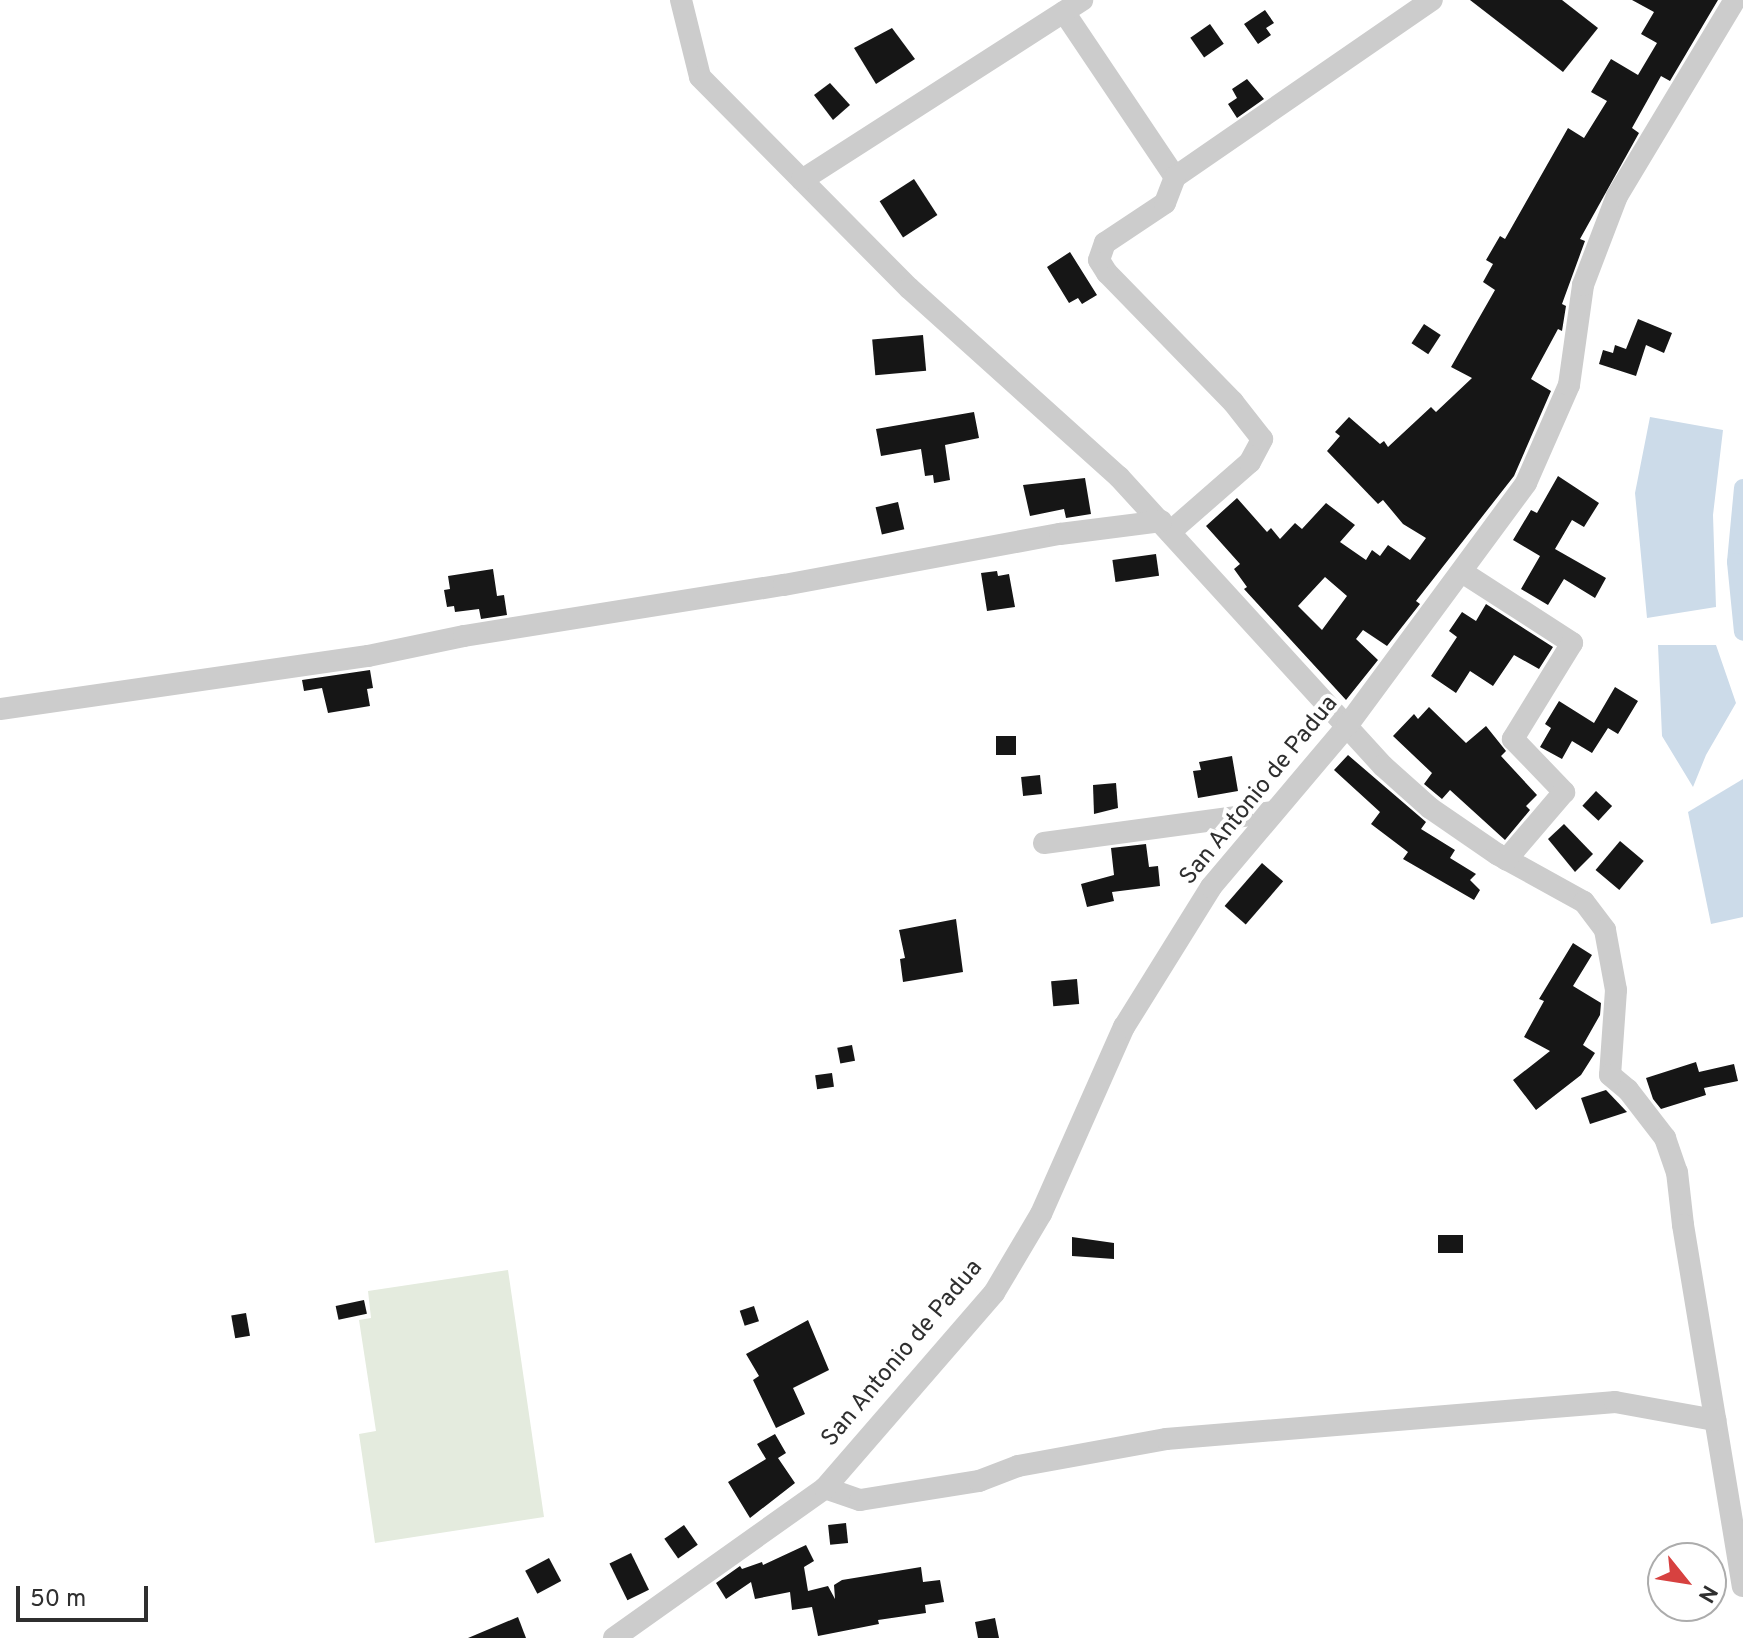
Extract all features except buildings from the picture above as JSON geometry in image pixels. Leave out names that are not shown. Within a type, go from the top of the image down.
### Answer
[{"type":"street","points":[[681,0],[700,77],[909,288],[1119,477],[1292,670],[1383,766],[1430,808],[1506,860],[1584,902],[1605,930],[1616,990],[1610,1075],[1628,1090],[1665,1138],[1677,1172],[1743,1586]]},
{"type":"street","points":[[0,709],[368,656],[464,636],[784,585],[1060,534],[1165,526],[1250,462],[1262,439],[1233,402],[1099,260],[1105,243],[1165,203],[1175,177],[1432,0]]},
{"type":"street","name":"San Antonio de Padua","points":[[614,1638],[825,1488],[994,1293],[1041,1214],[1124,1027],[1211,887],[1347,726],[1526,483],[1569,385],[1583,285],[1617,196],[1735,0]]},
{"type":"street","points":[[802,180],[1073,6],[1175,177]]},
{"type":"street","points":[[1462,572],[1572,643],[1513,739],[1564,792],[1506,860]]},
{"type":"street","points":[[1044,843],[1274,812]]},
{"type":"street","points":[[825,1488],[860,1500],[979,1481],[1018,1466],[1166,1439],[1615,1402],[1715,1420]]},
{"type":"shaded area","points":[[508,1270],[544,1517],[375,1543],[359,1434],[376,1431],[359,1320],[371,1318],[368,1291]]},
{"type":"water","points":[[1650,417],[1723,430],[1713,515],[1716,607],[1647,618],[1635,493]]},
{"type":"water","points":[[1658,645],[1716,645],[1736,703],[1706,755],[1693,787],[1662,736]]},
{"type":"water","points":[[1743,779],[1743,917],[1711,924],[1688,812]]},
{"type":"waterway","points":[[1743,488],[1736,562],[1743,632]]}]
